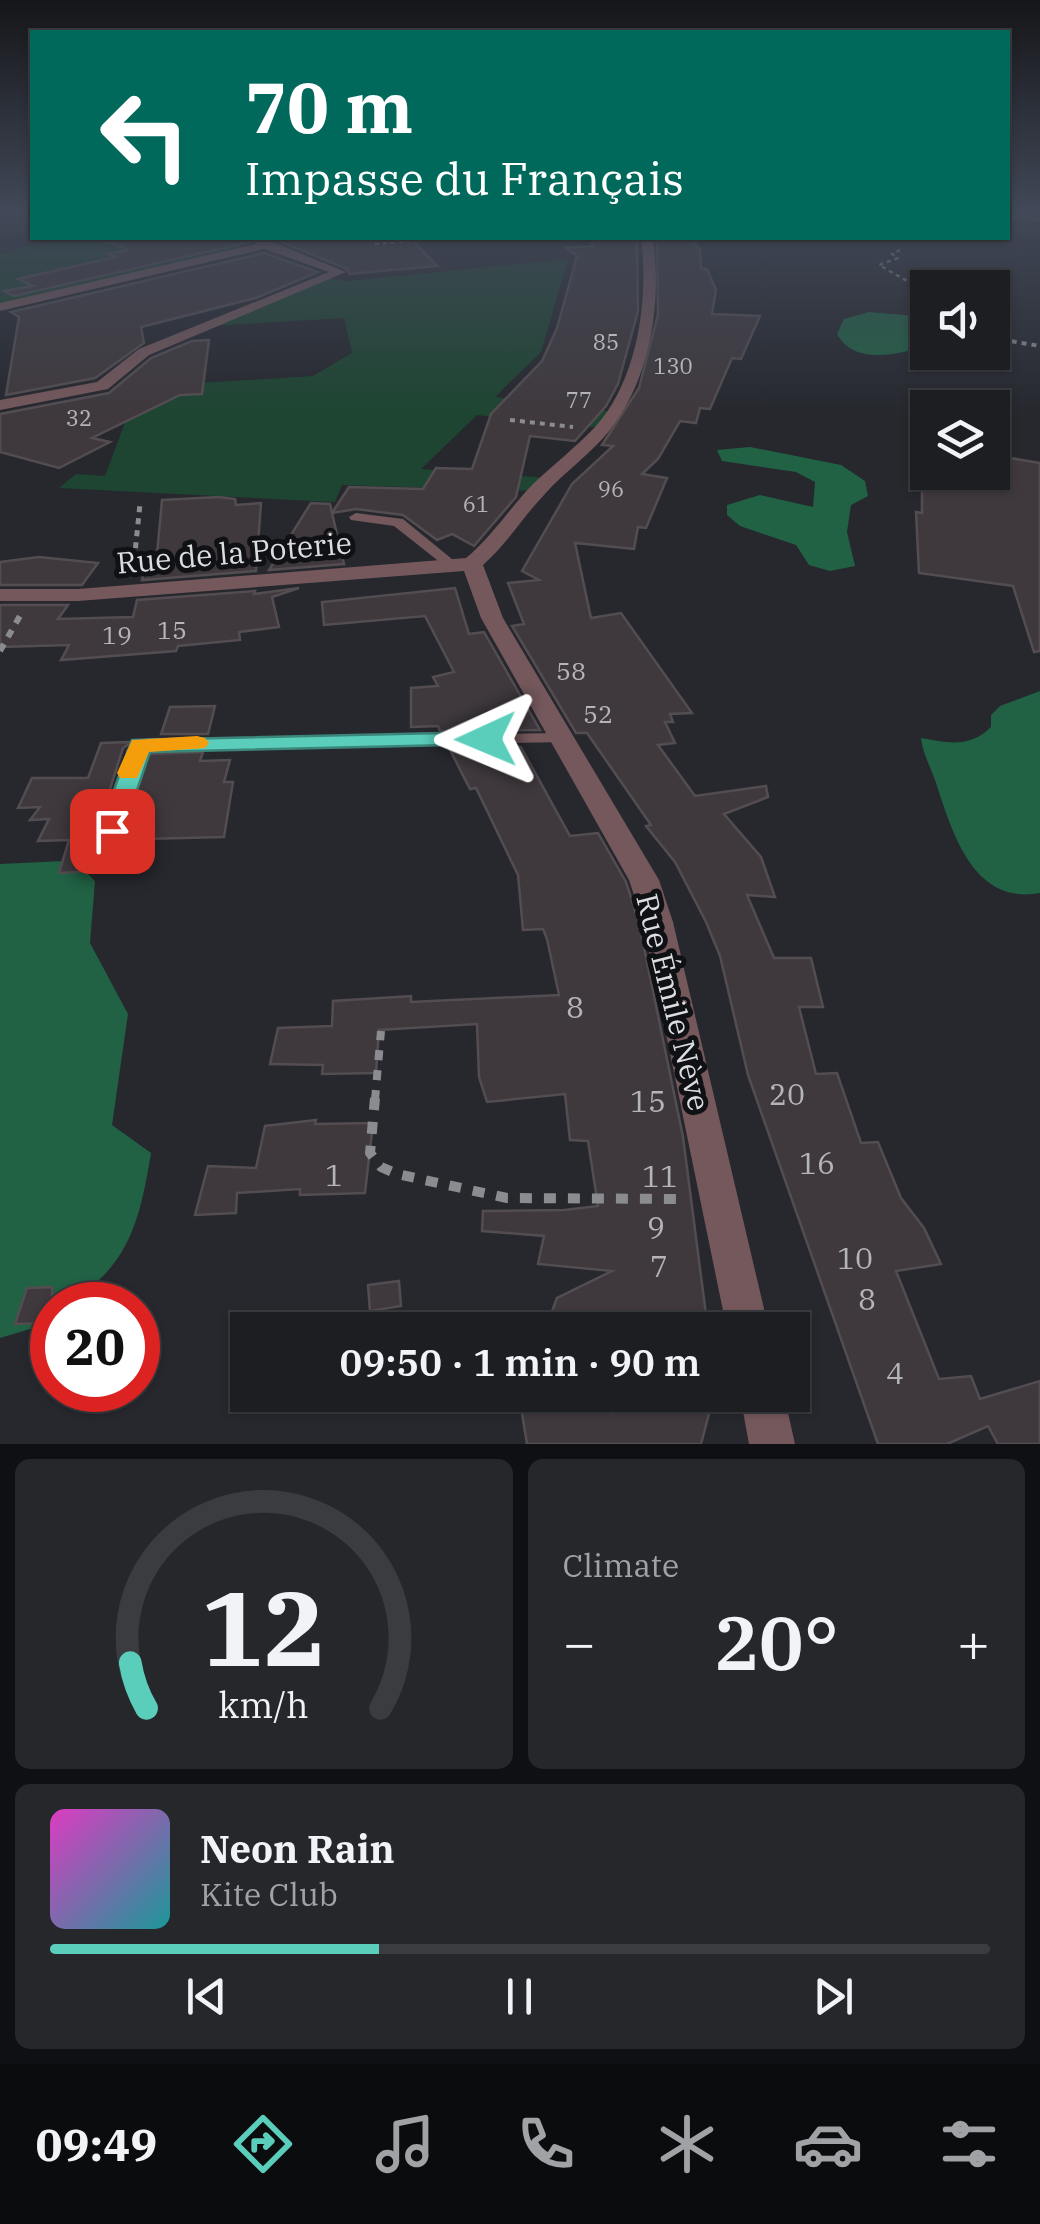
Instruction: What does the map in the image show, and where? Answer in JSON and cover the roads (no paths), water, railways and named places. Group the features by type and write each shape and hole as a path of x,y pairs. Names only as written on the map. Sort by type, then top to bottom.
{"street":[{"path":"0,307 111,279"},
{"path":"0,405 102,386 144,352 322,279"},
{"path":"462,564 493,546 538,491 600,430 629,389 639,355 651,279"},
{"name":"Rue de la Poterie","path":"0,596 128,592 462,564"},
{"name":"Rue Émile Nève","path":"462,564 644,880 658,922 744,1312"},
{"path":"765,1412 772,1444"}],"lane":[{"path":"356,517 398,522 462,564"},
{"path":"112,831 136,748 146,744 562,738"}]}
